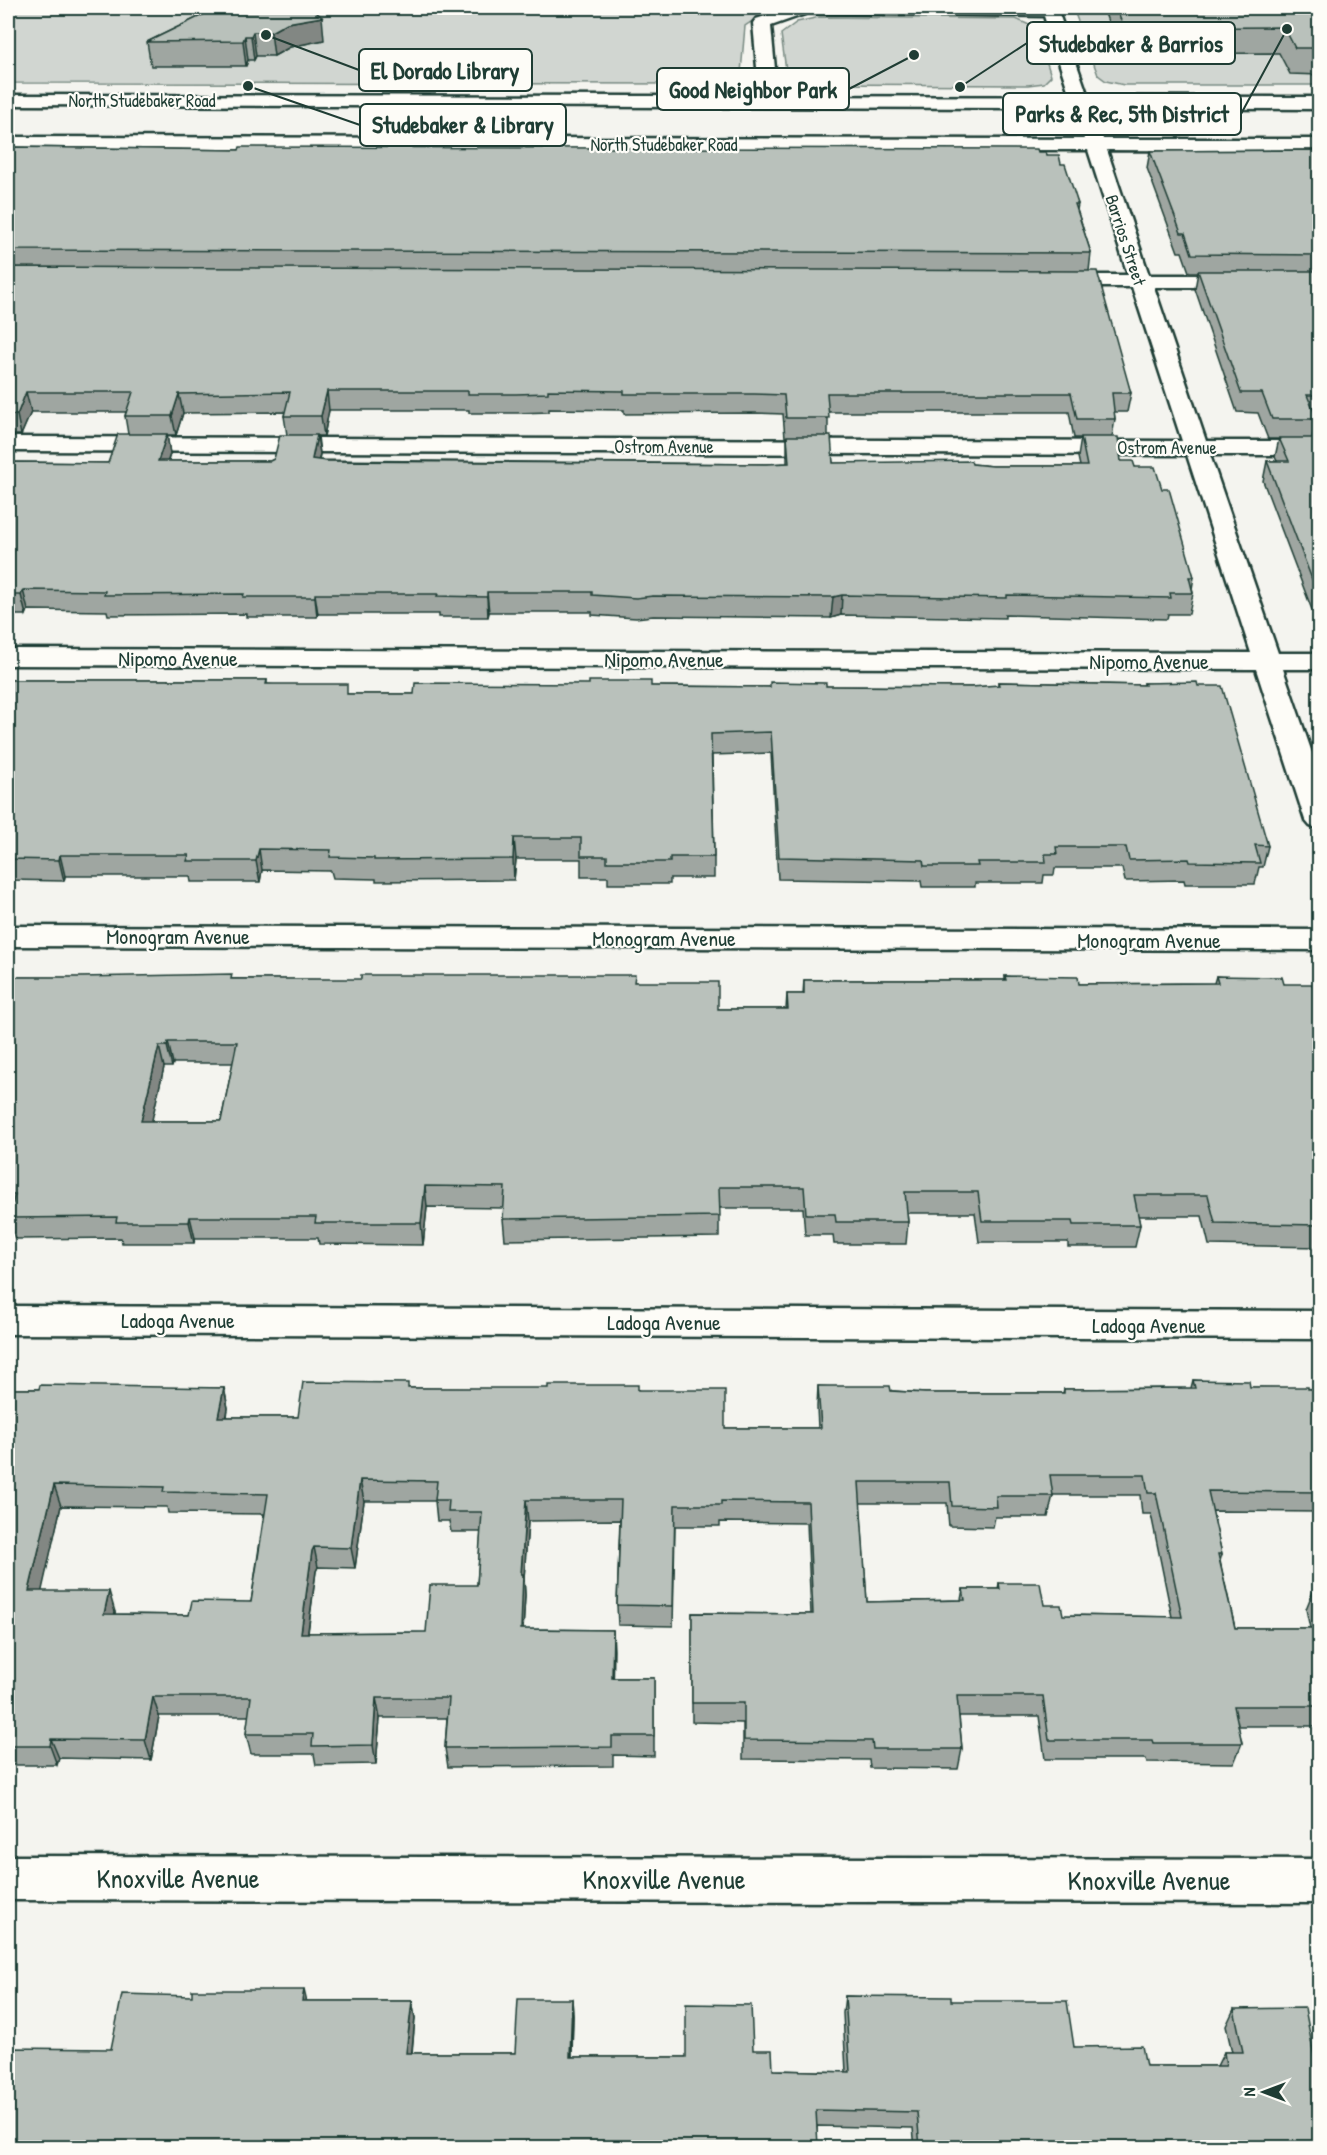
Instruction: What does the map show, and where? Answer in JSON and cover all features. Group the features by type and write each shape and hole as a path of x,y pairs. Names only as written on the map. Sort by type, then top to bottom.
{"street":[{"name":"Barrios Street","path":"769,102 762,23 806,8 1051,11 1320,820"},
{"name":"North Studebaker Road","path":"8,100 1320,103"},
{"path":"357,120 363,100"},
{"name":"North Studebaker Road","path":"605,120 1320,121"},
{"name":"North Studebaker Road","path":"8,143 1320,145"},
{"path":"1031,280 1320,281"},
{"name":"Ostrom Avenue","path":"8,444 1320,448"},
{"name":"Nipomo Avenue","path":"8,657 1320,661"},
{"name":"Monogram Avenue","path":"8,936 1320,940"},
{"name":"Ladoga Avenue","path":"8,1320 1320,1325"},
{"name":"Knoxville Avenue","path":"8,1878 1320,1881"}],"shaded area":[{"path":"8,8 788,8 766,12 745,26 740,84 8,83"},
{"path":"1073,8 1319,8 1319,85 1124,85 1106,81 1098,75"},
{"path":"820,17 1016,19 1036,28 1051,76 1044,83 1028,85 806,84 787,77 781,34 797,22"}],"building":[{"path":"217,8 311,8 322,17 287,23 271,32 253,32 251,36 245,36 243,41 147,42"},
{"path":"1116,8 1320,8 1320,48 1295,48 1284,27 1124,28"},
{"path":"8,147 239,150 240,147 1037,149 1038,152 1046,152 1047,155 1059,155 1061,164 1065,164 1091,253 8,250"},
{"path":"1320,150 1320,255 1192,254 1185,233 1181,233 1150,151"},
{"path":"8,267 1097,271 1131,393 1112,393 1115,419 1077,419 1071,393 827,393 829,418 786,418 784,395 624,394 624,391 548,390 548,393 516,394 468,394 468,391 327,391 321,416 284,416 290,392 179,394 172,416 125,416 133,392 26,392 17,415 8,415"},
{"path":"1198,271 1320,271 1320,395 1307,395 1317,419 1272,419 1262,393 1241,393"},
{"path":"118,434 167,434 158,461 270,461 274,459 280,435 317,435 312,459 326,461 766,464 789,463 787,436 831,436 833,463 971,461 972,464 993,466 1087,466 1081,437 1118,437 1121,461 1133,461 1135,467 1155,467 1162,489 1169,489 1194,577 1189,577 1193,593 1170,593 1171,598 842,595 833,597 653,596 636,598 592,595 592,592 487,592 487,597 437,596 438,594 315,594 315,597 243,597 244,594 104,595 105,591 23,590 21,595 8,595 8,462 108,463"},
{"path":"1279,438 1320,438 1320,595 1318,595 1267,461 1289,461"},
{"path":"8,680 267,680 266,684 347,684 347,694 414,694 415,683 589,684 589,681 651,681 651,686 770,687 770,682 826,683 826,686 971,687 999,685 998,682 1145,685 1144,683 1197,682 1198,686 1222,686 1268,846 1255,845 1260,863 1190,862 1189,859 1129,860 1126,847 1056,847 1057,854 1045,854 1046,862 977,862 978,866 924,866 923,860 779,857 771,732 711,734 714,857 670,857 670,862 607,862 607,856 581,856 581,838 514,838 513,859 374,860 374,858 330,857 331,850 259,849 256,861 187,861 189,855 60,855 59,860 8,859"},
{"path":"232,974 231,979 361,979 361,975 635,975 634,982 718,982 718,1009 788,1009 787,994 804,994 804,980 1006,980 1005,976 1078,977 1079,984 1218,983 1216,976 1282,977 1284,984 1312,984 1320,1007 1320,1225 1215,1223 1208,1195 1134,1195 1140,1225 1073,1225 1072,1221 982,1221 978,1192 905,1192 908,1222 836,1222 835,1214 806,1214 804,1187 719,1187 720,1216 503,1219 505,1187 425,1186 421,1223 315,1223 316,1217 190,1217 189,1222 116,1222 117,1217 9,1218 15,1194 8,1194 8,977","holes":["168,1042 237,1042 221,1121 141,1121 159,1046 167,1046"]},
{"path":"1193,1380 1249,1381 1250,1387 1320,1389 1320,1492 1208,1491 1222,1554 1218,1554 1235,1628 1320,1628 1320,1706 1234,1706 1242,1743 1049,1740 1043,1696 957,1696 962,1749 873,1749 872,1741 744,1740 744,1703 692,1703 692,1613 813,1614 808,1502 721,1501 721,1505 675,1505 673,1606 617,1605 621,1500 526,1500 521,1574 523,1574 521,1629 613,1630 612,1678 654,1678 654,1736 612,1736 612,1747 445,1748 449,1698 376,1698 373,1745 312,1746 313,1734 246,1734 251,1697 153,1697 145,1740 51,1739 50,1746 8,1746 8,1389 39,1389 40,1385 224,1388 218,1417 298,1417 303,1382 408,1383 408,1388 548,1388 548,1385 638,1385 638,1390 725,1390 725,1428 821,1428 818,1386 890,1386 891,1391 925,1393 1064,1393 1064,1389 1195,1388","holes":["1050,1475 1145,1475 1148,1493 1156,1493 1182,1617 1063,1615 1061,1605 1044,1605 1040,1583 999,1583 1000,1589 963,1589 965,1600 867,1602 859,1482 950,1482 952,1506 997,1507 996,1496 1053,1496","360,1480 437,1481 435,1500 449,1500 448,1512 482,1512 477,1585 430,1585 426,1632 301,1633 314,1547 351,1548","54,1485 164,1487 163,1492 268,1494 251,1602 192,1601 189,1615 104,1614 109,1591 29,1591"]},
{"path":"1314,1589 1320,1589 1320,1613"},
{"path":"192,1990 304,1990 302,2001 412,2001 406,2053 515,2053 518,1999 572,1999 570,2057 686,2057 686,2004 751,2005 753,2050 772,2050 773,2070 850,2072 845,1996 951,1997 951,2001 1067,2001 1074,2047 1142,2046 1146,2066 1226,2066 1224,2052 1243,2052 1234,2009 1305,2008 1314,2056 1320,2056 1320,2148 920,2148 917,2112 816,2110 818,2146 767,2146 767,2148 8,2148 8,2048 111,2049 122,1994 192,1996"}],"place":[{"name":"Parks & Rec, 5th District","path":"1287,29"},
{"name":"El Dorado Library","path":"266,35"},
{"name":"Good Neighbor Park","path":"914,55"},
{"name":"Studebaker & Library","path":"248,86"},
{"name":"Studebaker & Barrios","path":"960,87"}]}
